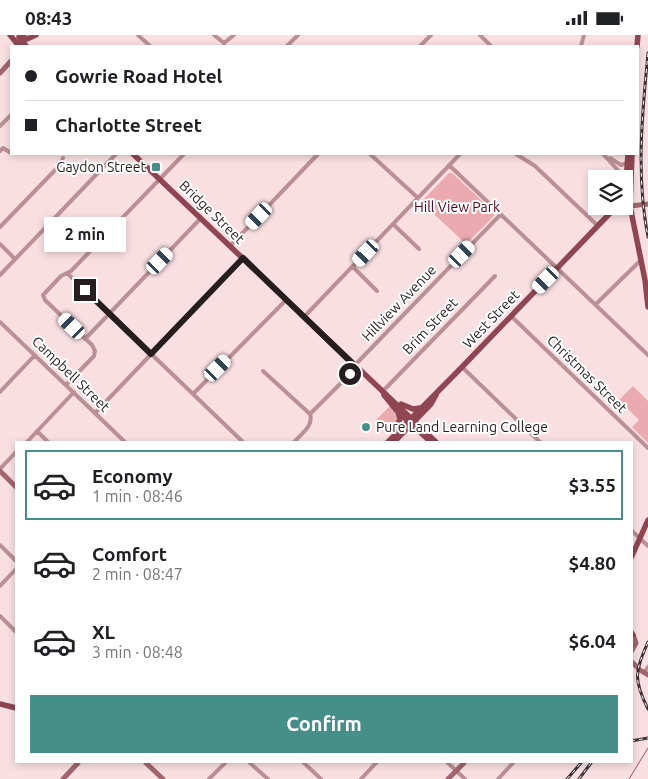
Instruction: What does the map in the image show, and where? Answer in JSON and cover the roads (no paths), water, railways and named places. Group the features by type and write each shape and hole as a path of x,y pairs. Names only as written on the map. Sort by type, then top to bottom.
{"main road":[{"path":"19,35 27,39 36,35"},
{"path":"27,45 36,35"},
{"path":"0,73 10,62"},
{"name":"Bridge Street","path":"135,155 356,366 382,392 397,411 412,421 435,441"},
{"path":"627,170 630,155"},
{"path":"629,170 630,155"},
{"path":"633,204 648,203"},
{"name":"West Street","path":"412,421 420,408 437,393 610,215"},
{"path":"630,215 645,280 648,307"},
{"name":"Bridge Street","path":"382,392 391,397 430,441"},
{"name":"West Street","path":"390,441 431,404 437,393"},
{"path":"391,397 410,409 420,408"},
{"path":"390,441 399,423 400,416 397,411"},
{"path":"0,470 15,486"},
{"path":"633,554 648,520"},
{"path":"633,637 636,643 633,648"},
{"path":"633,663 646,674"},
{"path":"0,704 15,707"},
{"path":"62,779 78,763"},
{"path":"148,763 163,779"},
{"path":"448,779 464,763"}],"street":[{"path":"138,35 149,45"},
{"path":"214,35 224,45 234,35"},
{"path":"288,45 298,35"},
{"path":"421,45 431,35"},
{"path":"480,35 491,45"},
{"path":"483,45 487,42"},
{"path":"0,126 10,116"},
{"path":"0,275 115,155"},
{"path":"66,385 94,356 95,351 45,300 43,295 61,276 71,271 183,155"},
{"path":"230,246 317,155"},
{"path":"371,155 418,198"},
{"path":"374,158 377,155"},
{"path":"304,317 459,155"},
{"path":"518,155 535,166 598,226"},
{"path":"605,155 617,164 623,166 628,163"},
{"path":"605,155 618,170"},
{"path":"0,227 60,165 63,159"},
{"path":"450,165 648,355"},
{"name":"Hillview Avenue","path":"295,441 309,426 311,416 356,366 501,214"},
{"path":"85,339 201,218"},
{"path":"393,225 420,249"},
{"path":"0,244 15,259"},
{"path":"95,413 243,258"},
{"path":"596,305 640,260"},
{"path":"353,267 376,291"},
{"path":"67,273 242,441"},
{"name":"Brim Street","path":"382,392 495,276"},
{"path":"193,393 286,300"},
{"name":"Christmas Street","path":"511,316 648,448"},
{"name":"Campbell Street","path":"0,322 124,441"},
{"path":"0,392 35,355"},
{"path":"462,367 539,441"},
{"path":"263,371 311,416"},
{"path":"28,441 74,392"},
{"path":"37,431 47,441"},
{"path":"0,470 15,453"},
{"path":"633,532 648,546"},
{"path":"0,545 15,560"},
{"path":"0,586 15,570"},
{"path":"0,616 15,631"},
{"path":"646,674 648,667"},
{"path":"209,779 225,763"},
{"path":"250,763 268,779"},
{"path":"304,763 321,779"},
{"path":"361,779 376,763"},
{"path":"448,763 465,779"},
{"path":"498,779 513,763"}],"waterway":[{"path":"629,779 648,748"}],"railway":[{"path":"648,53 641,145 642,191 648,237"},
{"path":"648,642 638,668 638,683 648,709"},
{"path":"633,741 648,738"},
{"path":"567,779 581,763"},
{"path":"579,779 591,763"}],"place":[{"name":"Gaydon Street","path":"156,167"},
{"name":"Pure Land Learning College","path":"366,427"}],"park label":[{"name":"Hill View Park","path":"457,207"}]}
